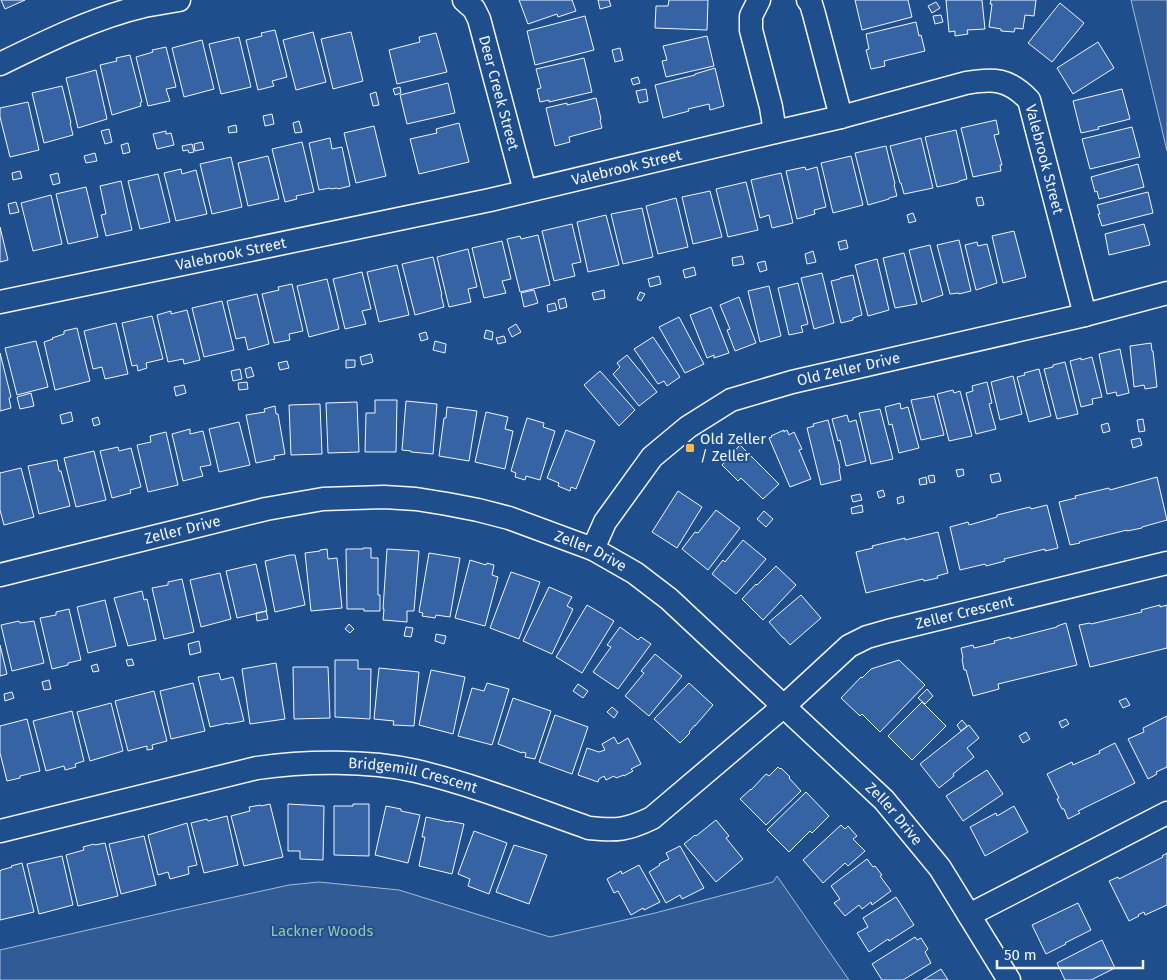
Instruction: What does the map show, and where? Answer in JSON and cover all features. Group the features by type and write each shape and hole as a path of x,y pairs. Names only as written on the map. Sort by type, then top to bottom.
{"street":[{"path":"0,64 105,18 143,7 179,0"},
{"name":"Deer Creek Street","path":"464,0 474,9 479,19 526,191"},
{"path":"759,0 752,16 751,30 776,132"},
{"path":"808,0 814,14 842,117"},
{"name":"Valebrook Street","path":"0,302 490,200 842,117 966,83 995,80 1006,83 1022,92 1029,100 1085,315"},
{"name":"Old Zeller Drive","path":"593,549 606,522 652,457 688,427 731,400 792,382 1085,315 1167,293"},
{"name":"Zeller Drive","path":"0,575 266,509 323,499 384,497 416,499 447,504 509,518 593,549 635,574 669,599 884,800 940,868 1009,980"},
{"name":"Zeller Crescent","path":"784,706 849,646 867,637 888,630 1167,563"},
{"name":"Bridgemill Crescent","path":"0,831 257,768 281,764 308,763 378,765 414,771 460,783 589,828 609,830 626,828 652,818 784,706"},
{"path":"969,915 1167,813"}],"shaded area":[{"path":"1131,0 1167,0 1167,151"},
{"name":"Lackner Woods","path":"777,876 849,980 0,980 0,950 289,885 319,882 399,890 550,937 655,913 773,882"}],"building":[{"path":"1,0 25,0 5,9"},
{"path":"519,0 572,0 576,11 558,17 557,14 528,24"},
{"path":"598,0 609,0 611,6 600,9"},
{"path":"669,0 708,0 707,30 655,28 656,6 668,6"},
{"path":"855,0 908,0 912,17 862,30"},
{"path":"946,0 982,0 985,29 967,30 968,34 955,36 955,31 949,32"},
{"path":"991,0 1036,0 1034,16 1025,15 1023,29 1015,28 1014,32 1001,31 1001,29 989,27"},
{"path":"936,2 940,8 932,13 928,6"},
{"path":"1060,3 1084,23 1052,62 1028,43"},
{"path":"941,15 943,22 935,24 933,16"},
{"path":"585,16 594,50 535,65 527,31"},
{"path":"916,22 925,51 884,61 885,66 871,69 866,50 869,49 866,34"},
{"path":"275,30 287,77 272,81 274,86 258,90 246,40 262,36 261,33"},
{"path":"313,32 326,82 296,90 283,40"},
{"path":"351,32 363,81 333,89 321,39"},
{"path":"436,33 447,72 397,84 389,50 420,42 419,37"},
{"path":"707,36 714,66 666,77 662,61 667,60 663,46"},
{"path":"239,37 251,87 221,94 209,44"},
{"path":"202,40 214,89 184,97 172,48"},
{"path":"1098,42 1114,68 1073,94 1057,68"},
{"path":"166,47 176,87 166,89 170,101 148,106 136,57 153,52 152,50"},
{"path":"620,48 623,60 615,62 612,50"},
{"path":"130,55 142,102 140,103 141,106 112,115 100,65 117,61 116,58"},
{"path":"584,58 592,92 549,102 549,100 540,102 537,89 541,88 536,69"},
{"path":"715,68 724,106 710,110 709,104 663,118 655,85"},
{"path":"96,70 107,119 78,128 66,78"},
{"path":"638,77 640,83 633,85 631,79"},
{"path":"448,83 455,113 407,124 400,95"},
{"path":"62,86 73,135 44,143 32,93"},
{"path":"400,87 401,93 395,95 393,89"},
{"path":"646,89 648,101 639,103 636,91"},
{"path":"1122,89 1130,119 1081,133 1073,101"},
{"path":"376,92 379,105 373,106 370,94"},
{"path":"596,98 602,128 569,137 570,142 555,146 546,108"},
{"path":"28,102 39,150 10,157 0,117 0,108"},
{"path":"272,114 274,124 265,126 263,116"},
{"path":"996,120 999,134 994,135 1002,165 1000,165 1001,171 973,177 961,128"},
{"path":"299,121 302,132 295,133 293,123"},
{"path":"459,123 469,162 419,174 410,139 437,133 436,129"},
{"path":"236,125 237,132 229,133 228,127"},
{"path":"374,126 386,176 356,183 344,133"},
{"path":"1132,127 1140,157 1090,169 1082,139"},
{"path":"109,129 112,142 105,144 101,131"},
{"path":"956,130 967,179 937,187 925,137"},
{"path":"166,131 166,134 171,133 174,145 157,149 153,134"},
{"path":"330,138 332,149 342,147 350,186 319,190 309,143"},
{"path":"921,138 933,188 904,194 890,146"},
{"path":"202,142 204,149 195,151 194,144"},
{"path":"302,142 314,192 296,196 297,199 285,202 272,149"},
{"path":"128,143 130,152 123,154 121,145"},
{"path":"192,144 194,152 183,151 182,146"},
{"path":"886,146 897,196 868,205 855,153"},
{"path":"95,153 97,161 86,163 84,156"},
{"path":"268,156 279,199 248,206 238,163"},
{"path":"851,156 863,205 833,213 821,163"},
{"path":"231,157 242,207 212,214 200,164"},
{"path":"1138,164 1144,187 1099,199 1091,177"},
{"path":"805,167 806,170 817,167 826,207 814,210 815,214 797,219 786,171"},
{"path":"181,169 182,174 196,170 207,214 176,221 164,173"},
{"path":"20,171 22,178 13,180 12,173"},
{"path":"58,173 60,183 53,185 50,175"},
{"path":"781,173 793,223 772,228 769,215 760,218 751,180"},
{"path":"158,174 170,222 140,229 128,181"},
{"path":"121,181 132,230 106,236 101,215 106,214 100,186"},
{"path":"746,182 758,230 728,237 716,189"},
{"path":"86,187 98,237 68,244 56,194"},
{"path":"710,191 722,237 693,244 682,197"},
{"path":"1148,192 1153,213 1102,226 1097,205"},
{"path":"51,195 62,244 33,251 21,203"},
{"path":"982,197 984,205 978,206 976,198"},
{"path":"676,198 688,247 658,254 646,206"},
{"path":"16,202 19,212 10,214 8,204"},
{"path":"642,208 653,257 623,264 611,214"},
{"path":"913,213 916,221 909,223 907,215"},
{"path":"606,215 619,265 588,272 577,222"},
{"path":"572,224 581,262 572,264 575,276 554,281 542,231"},
{"path":"1144,224 1150,245 1109,255 1105,234"},
{"path":"0,227 8,260 0,262"},
{"path":"1014,231 1026,277 1003,283 992,236"},
{"path":"538,235 550,285 520,292 507,239 520,236 521,239"},
{"path":"846,240 848,248 840,250 838,242"},
{"path":"959,240 971,291 950,294 937,245"},
{"path":"502,241 511,279 502,281 506,293 484,298 472,248"},
{"path":"977,242 978,246 987,244 997,283 976,290 965,245"},
{"path":"930,245 943,295 922,302 909,250"},
{"path":"468,249 477,287 468,289 471,302 449,307 437,257"},
{"path":"813,251 816,262 807,264 805,254"},
{"path":"904,253 917,304 895,308 883,258"},
{"path":"742,256 744,264 733,266 732,258"},
{"path":"433,257 444,307 415,315 402,264"},
{"path":"877,259 889,310 868,316 855,265"},
{"path":"765,261 767,270 760,272 757,263"},
{"path":"397,265 409,315 379,322 367,272"},
{"path":"694,267 696,275 685,278 683,270"},
{"path":"362,272 371,309 362,311 366,324 345,329 333,279"},
{"path":"822,273 834,323 814,329 801,278"},
{"path":"853,275 862,315 841,323 831,281"},
{"path":"659,276 661,284 650,287 648,279"},
{"path":"327,279 339,329 309,337 297,286"},
{"path":"798,283 808,324 801,326 803,332 789,335 778,288"},
{"path":"292,284 303,331 289,334 290,340 274,343 262,294 279,290 278,287"},
{"path":"769,286 781,336 760,342 748,291"},
{"path":"534,290 538,303 524,307 521,293"},
{"path":"604,290 605,298 594,300 592,293"},
{"path":"640,292 645,294 641,301 637,299"},
{"path":"257,294 269,344 248,350 245,337 236,339 227,301"},
{"path":"739,297 756,343 735,351 727,330 730,329 720,305"},
{"path":"565,298 567,307 560,309 558,300"},
{"path":"222,301 234,350 204,357 192,308"},
{"path":"555,303 557,310 548,312 547,305"},
{"path":"711,307 729,353 714,358 714,355 707,358 690,315"},
{"path":"187,310 200,360 184,364 183,359 168,362 157,315 171,311 171,314"},
{"path":"152,316 163,359 146,363 147,368 138,371 137,365 132,366 122,323"},
{"path":"679,317 704,364 685,373 659,327"},
{"path":"116,323 128,374 105,379 102,367 93,369 84,331"},
{"path":"516,324 521,332 512,337 508,329"},
{"path":"77,328 90,381 55,390 44,342 64,334 64,331"},
{"path":"486,330 493,332 492,340 484,338"},
{"path":"426,332 428,339 421,341 419,334"},
{"path":"504,336 506,342 498,344 496,338"},
{"path":"653,337 680,377 667,386 664,381 658,384 634,349"},
{"path":"36,341 48,387 17,395 5,348"},
{"path":"435,341 446,344 445,353 433,350"},
{"path":"1151,343 1157,387 1145,389 1144,385 1134,387 1130,346"},
{"path":"1120,349 1129,393 1117,396 1116,392 1107,394 1099,354"},
{"path":"0,353 11,397 9,398 11,408 0,411"},
{"path":"371,354 373,362 362,365 360,357"},
{"path":"627,355 657,392 639,406 613,374 620,367 617,363"},
{"path":"1092,357 1102,397 1092,399 1093,404 1081,407 1070,361"},
{"path":"346,360 355,360 355,367 346,368"},
{"path":"287,361 289,368 280,370 278,363"},
{"path":"1065,362 1078,414 1057,419 1044,369"},
{"path":"251,367 254,376 247,378 245,369"},
{"path":"240,369 242,379 233,381 231,371"},
{"path":"1039,369 1051,416 1029,422 1017,377"},
{"path":"600,371 635,410 619,426 584,385"},
{"path":"1013,376 1022,414 1000,420 991,382"},
{"path":"247,382 248,389 239,390 238,383"},
{"path":"987,382 992,403 989,404 996,429 976,434 966,393 973,391 972,386"},
{"path":"184,385 186,393 176,396 174,387"},
{"path":"953,390 954,393 960,391 972,436 949,441 937,394"},
{"path":"31,393 34,406 20,409 17,397"},
{"path":"934,396 944,435 921,440 911,400"},
{"path":"375,400 397,400 396,452 365,452 366,413 375,413"},
{"path":"406,401 437,404 433,454 402,450"},
{"path":"357,402 359,452 328,453 326,403"},
{"path":"900,403 901,409 908,407 919,448 899,453 892,424 889,425 885,407"},
{"path":"320,404 322,454 291,455 289,405"},
{"path":"275,406 285,454 274,456 275,459 256,463 246,415 265,412 264,409"},
{"path":"447,407 477,411 469,461 439,456"},
{"path":"880,409 893,459 871,464 859,413"},
{"path":"71,412 73,421 62,424 60,415"},
{"path":"486,412 508,417 505,429 513,431 505,469 475,462"},
{"path":"847,415 849,422 856,420 866,461 846,466 840,440 838,441 832,419"},
{"path":"98,417 100,424 94,426 92,419"},
{"path":"527,418 544,423 543,427 555,431 540,480 526,476 525,480 515,477 516,473 511,471"},
{"path":"1143,419 1145,431 1139,432 1137,420"},
{"path":"828,420 840,468 841,480 821,485 807,428 814,426 813,424"},
{"path":"239,422 250,465 219,472 209,429"},
{"path":"1108,423 1110,431 1103,433 1101,425"},
{"path":"190,429 190,434 203,431 211,465 200,467 203,476 183,481 172,434"},
{"path":"566,430 595,441 576,489 571,487 570,491 558,486 559,483 547,478"},
{"path":"784,430 784,432 787,430 789,435 794,432 802,449 799,450 811,479 790,487 769,438"},
{"path":"166,432 178,485 148,492 137,445 151,442 150,436"},
{"path":"1140,438 1142,445 1133,448 1131,440"},
{"path":"740,445 779,484 763,499 741,478 738,481 722,465"},
{"path":"118,447 119,451 131,448 141,487 130,490 131,493 112,498 100,451"},
{"path":"94,451 106,500 76,507 64,458"},
{"path":"57,460 70,506 39,514 28,466"},
{"path":"21,468 34,517 4,525 0,510 0,473"},
{"path":"963,469 964,475 958,477 956,470"},
{"path":"999,473 1001,481 992,483 990,475"},
{"path":"934,475 935,482 930,483 928,476"},
{"path":"926,477 927,484 920,485 919,479"},
{"path":"1157,477 1167,520 1142,528 1127,530 1070,545 1059,502 1076,498 1075,496 1109,488 1110,490"},
{"path":"883,490 885,496 879,498 877,492"},
{"path":"678,491 702,507 677,548 652,532"},
{"path":"860,494 862,500 853,502 851,496"},
{"path":"903,496 904,502 898,504 897,498"},
{"path":"862,505 863,512 852,514 851,508"},
{"path":"1047,505 1058,548 1045,551 1045,549 1004,559 1005,561 986,566 985,564 960,570 950,527 968,522 969,525 997,517 997,515"},
{"path":"716,510 740,528 708,570 682,549 695,532 698,533"},
{"path":"764,511 773,519 766,527 757,519"},
{"path":"938,532 948,573 937,576 938,578 924,581 923,579 866,593 856,552 873,548 872,546"},
{"path":"743,540 766,559 736,594 712,574 723,560 725,562"},
{"path":"371,548 371,558 378,558 380,611 347,609 346,549"},
{"path":"327,549 328,559 337,558 342,608 311,611 305,553"},
{"path":"387,549 419,551 414,611 407,611 407,622 383,620"},
{"path":"429,553 460,558 450,617 436,615 435,618 422,616 423,613 419,612"},
{"path":"295,555 305,605 275,612 265,561"},
{"path":"470,560 486,565 487,563 494,565 492,575 498,577 485,626 455,618"},
{"path":"256,564 267,611 237,618 226,571"},
{"path":"776,566 796,585 763,620 742,599"},
{"path":"511,572 540,582 519,639 490,628"},
{"path":"220,573 231,619 201,627 190,580"},
{"path":"182,579 194,632 164,639 152,588 168,585 168,582"},
{"path":"549,587 572,597 567,606 573,609 552,654 523,641"},
{"path":"142,591 144,600 147,599 156,640 128,646 114,598"},
{"path":"801,595 821,618 790,645 769,622"},
{"path":"105,600 116,646 88,653 77,607"},
{"path":"587,605 614,621 582,673 556,657"},
{"path":"1160,605 1160,607 1167,605 1167,648 1090,667 1079,625 1142,612 1141,610"},
{"path":"69,609 81,660 52,669 40,618 56,615 56,612"},
{"path":"266,611 268,619 257,621 256,613"},
{"path":"19,621 20,623 34,621 44,663 12,671 1,625"},
{"path":"1066,623 1077,665 998,684 999,689 973,696 966,670 964,670 961,648 973,645 974,648 995,643 994,641 1010,637 1010,639"},
{"path":"349,624 354,629 350,633 345,629"},
{"path":"406,627 413,628 411,637 404,636"},
{"path":"620,627 638,640 641,637 651,644 618,689 593,672 611,647 607,645"},
{"path":"436,634 446,636 444,644 435,641"},
{"path":"199,641 201,652 190,655 188,644"},
{"path":"0,645 7,674 0,676"},
{"path":"655,654 682,676 649,716 625,696 644,673 641,671"},
{"path":"132,659 134,665 128,666 126,660"},
{"path":"335,660 358,660 358,669 371,669 370,719 335,717"},
{"path":"899,660 925,685 880,732 862,714 860,716 841,698 871,669"},
{"path":"276,663 285,719 250,724 242,669"},
{"path":"97,664 99,671 93,672 91,666"},
{"path":"293,667 328,667 330,718 294,719"},
{"path":"379,668 419,672 414,726 393,725 394,721 374,719"},
{"path":"431,670 465,677 453,734 419,725"},
{"path":"219,673 221,680 233,677 244,721 210,727 198,677"},
{"path":"49,680 51,689 44,690 42,682"},
{"path":"193,683 205,731 171,739 160,691"},
{"path":"487,683 509,689 492,745 458,736 472,688 484,691"},
{"path":"689,683 713,705 680,743 654,719"},
{"path":"578,684 588,691 583,698 573,691"},
{"path":"927,689 933,696 925,704 918,698"},
{"path":"154,691 167,741 152,745 153,749 147,750 147,746 128,751 115,701"},
{"path":"12,692 14,698 5,701 4,694"},
{"path":"513,698 551,711 535,759 525,757 526,753 498,744"},
{"path":"1126,698 1130,705 1123,708 1119,701"},
{"path":"922,702 946,726 912,760 888,736"},
{"path":"111,703 123,751 90,761 77,712"},
{"path":"612,707 618,712 614,718 607,712"},
{"path":"72,711 84,761 75,764 76,767 65,770 64,766 46,771 33,721"},
{"path":"555,715 588,727 572,774 539,762"},
{"path":"1167,716 1167,767 1156,772 1157,774 1148,779 1128,739 1144,732 1143,728"},
{"path":"27,719 40,771 7,781 0,753 0,726"},
{"path":"1066,719 1069,724 1062,728 1059,722"},
{"path":"962,720 967,726 961,731 957,725"},
{"path":"969,725 979,738 967,748 974,757 939,788 920,764"},
{"path":"1026,732 1030,739 1023,743 1019,736"},
{"path":"614,737 618,744 628,738 641,764 631,769 633,771 624,776 616,778 614,776 606,780 604,776 598,782 578,775 587,748 599,752 605,750 602,744"},
{"path":"1115,743 1135,783 1078,811 1080,813 1068,819 1057,799 1059,798 1047,774 1072,762 1073,765 1100,753 1099,751"},
{"path":"778,767 790,777 801,791 766,825 740,799 766,774 769,776"},
{"path":"987,770 1003,794 963,821 946,796"},
{"path":"806,792 829,816 812,833 810,831 789,852 767,830"},
{"path":"270,804 283,857 244,866 231,816 250,811 249,807"},
{"path":"288,804 324,806 323,860 300,859 300,851 288,851"},
{"path":"353,804 369,804 369,856 334,855 334,806 353,806"},
{"path":"386,806 420,815 408,863 375,855"},
{"path":"1014,806 1028,832 985,856 970,827 996,813 997,816"},
{"path":"227,816 238,865 204,873 191,823"},
{"path":"426,817 464,824 452,874 419,866 425,837 422,837"},
{"path":"716,820 729,836 726,838 743,859 716,882 684,844"},
{"path":"187,823 197,865 188,867 189,874 170,879 168,872 158,875 148,835"},
{"path":"841,825 845,829 848,826 857,836 853,839 865,851 848,866 845,863 823,883 803,860"},
{"path":"474,831 507,843 489,894 468,886 470,879 458,874"},
{"path":"144,836 156,885 121,894 109,844"},
{"path":"105,843 118,896 78,906 66,855 84,850 83,847"},
{"path":"514,845 547,855 529,904 496,892"},
{"path":"680,846 704,888 682,899 680,895 666,903 649,872 669,859 666,853"},
{"path":"1167,853 1167,905 1145,915 1144,912 1129,921 1109,881 1118,877 1119,879 1163,857"},
{"path":"62,856 73,905 39,914 27,864"},
{"path":"867,859 882,875 880,876 891,891 872,905 871,902 862,909 859,905 845,916 834,903 840,899 831,886"},
{"path":"22,863 34,912 0,920 0,871"},
{"path":"639,865 660,902 631,915 618,891 614,893 607,879 621,871 622,874"},
{"path":"896,897 914,925 869,952 857,933 868,927 863,918"},
{"path":"1078,903 1091,930 1046,954 1032,925"},
{"path":"915,937 917,940 921,938 928,949 925,952 931,963 903,980 882,980 872,964"},
{"path":"1102,940 1115,968 1091,980 1065,980 1057,963"},
{"path":"941,969 948,980 923,980"}],"place":[{"name":"Old Zeller / Zeller","path":"690,448"}]}
